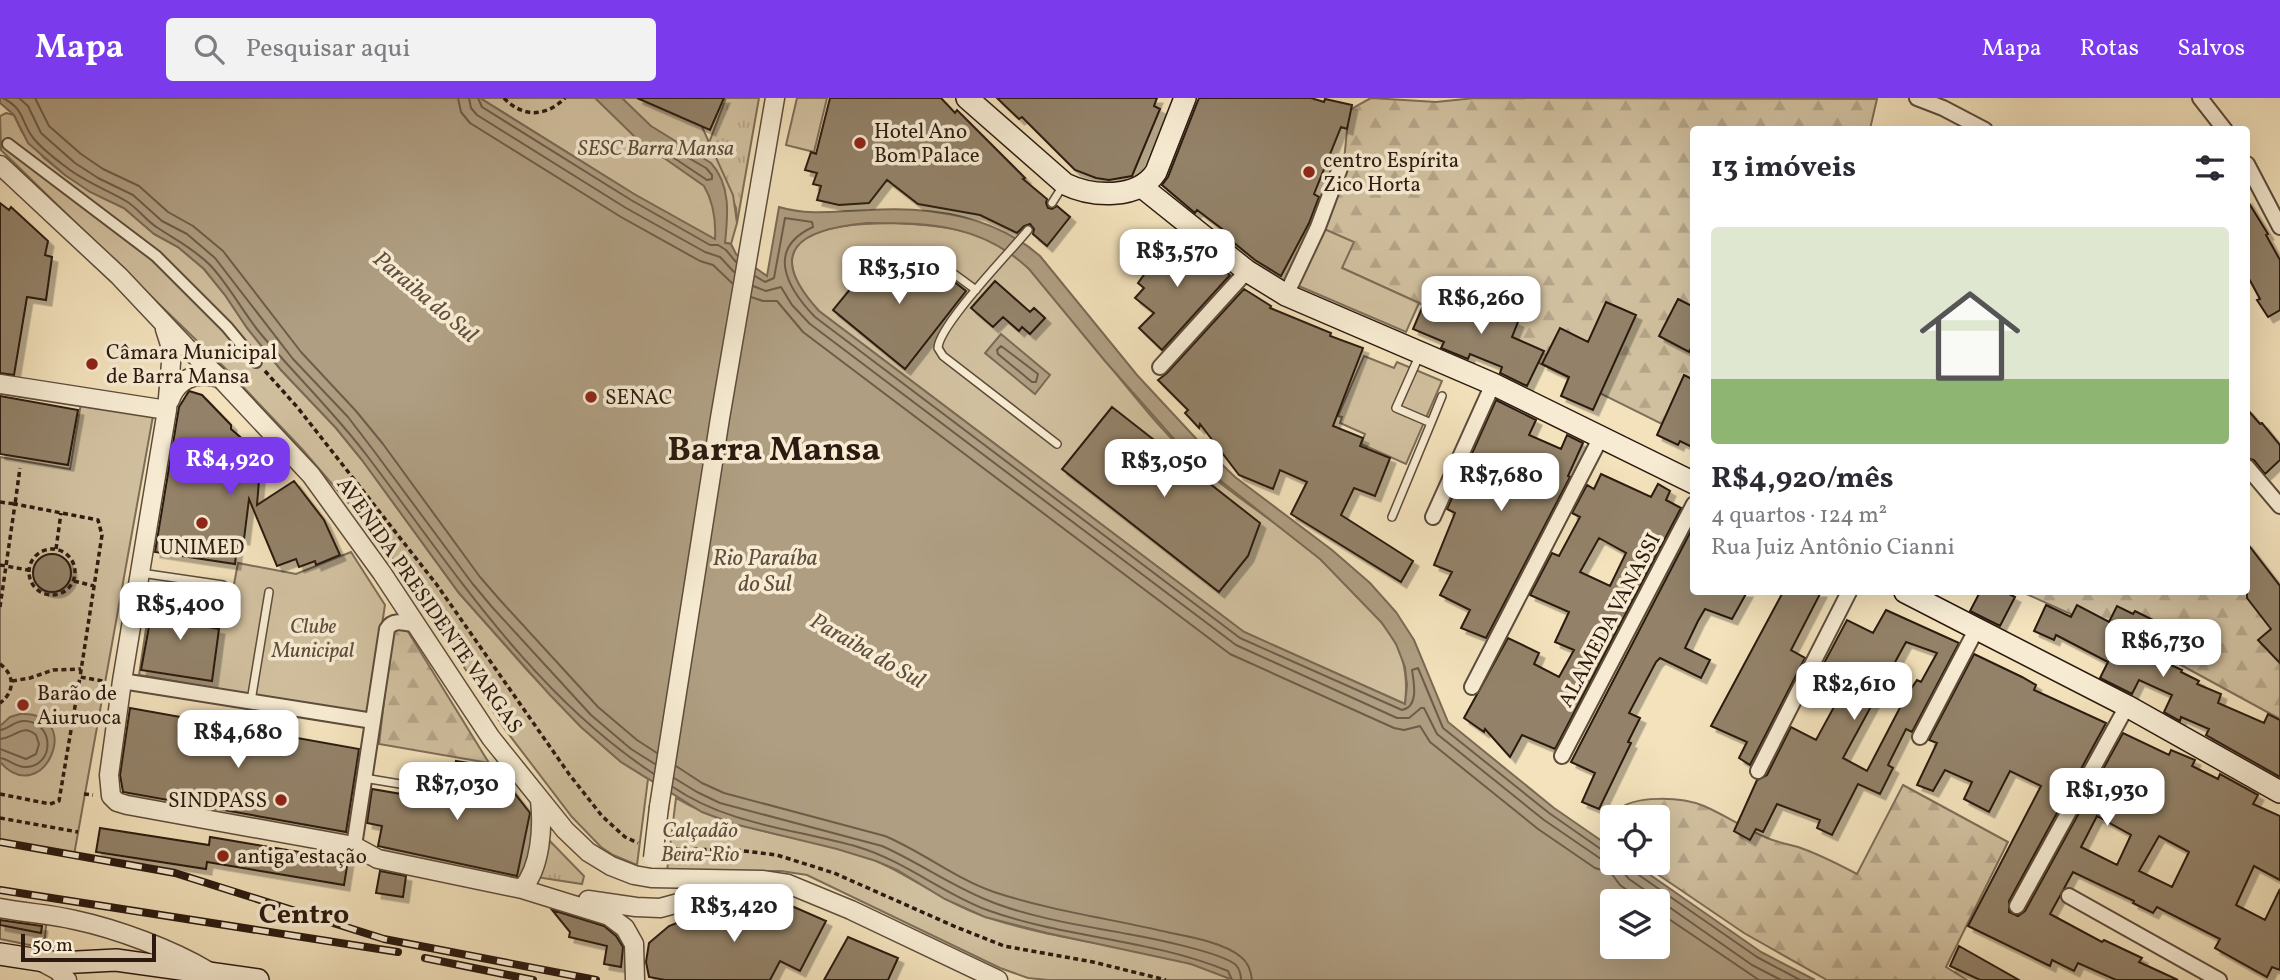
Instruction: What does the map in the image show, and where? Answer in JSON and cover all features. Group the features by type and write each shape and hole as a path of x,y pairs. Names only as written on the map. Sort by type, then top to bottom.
{"main road":[{"path":"967,98 1065,184 1093,192 1114,192 1142,187 1156,172 1185,98"},
{"path":"1142,187 1247,271 1286,295 1493,384 1690,481"},
{"path":"1911,595 2127,706 2280,792"},
{"path":"0,954 58,963 116,960 258,980"}],"street":[{"path":"593,901 638,900 648,892 659,807 766,137 775,98"},
{"path":"1917,98 1978,126"},
{"path":"2200,98 2222,126"},
{"path":"8,144 156,256 227,327 256,362"},
{"name":"AVENIDA PRESIDENTE VARGAS","path":"0,164 120,276 164,325 220,377 311,475 337,508 417,625 467,704 540,800 588,852 611,866 651,878 762,880 797,887 851,909 998,980"},
{"path":"1286,295 1318,227 1340,168"},
{"path":"2250,170 2280,228"},
{"path":"1160,366 1247,271"},
{"path":"164,325 172,351 167,411 122,681 109,775 109,792 113,798 117,802 140,808 354,846 378,859 522,889 601,912 625,928 634,944 637,979"},
{"path":"167,411 174,391 182,381 200,375 220,377"},
{"path":"0,384 167,411"},
{"path":"1433,517 1493,384"},
{"path":"1472,687 1601,437"},
{"path":"2250,471 2280,506"},
{"name":"ALAMEDA VANASSI","path":"1562,756 1690,512"},
{"path":"1758,771 1847,595"},
{"path":"354,846 388,626 399,622 417,625"},
{"path":"1920,737 1976,630"},
{"path":"122,681 373,721"},
{"path":"2017,906 2127,706"},
{"path":"522,889 532,874 541,824 540,800"},
{"path":"547,895 660,908 762,880"},
{"path":"2069,897 2219,980"},
{"path":"0,908 86,923 176,954 211,972"},
{"path":"37,960 50,965 67,980"}],"lane":[{"path":"1052,203 1065,184"},
{"path":"1028,230 976,290 940,338 940,352 1057,444"},
{"path":"935,261 976,290"},
{"path":"1421,353 1396,408 1431,423"},
{"path":"1392,517 1442,396"},
{"path":"141,573 223,584"},
{"path":"251,702 269,592"},
{"path":"365,778 442,791"}],"path":[{"path":"503,98 521,112 533,114 556,107 565,98"},
{"path":"256,362 298,408 437,585 561,764 602,816 625,837 638,843"},
{"path":"0,607 20,468"},
{"path":"0,502 92,517 100,522 102,535 59,801 50,804 0,794"},
{"path":"56,549 62,512"},
{"path":"56,549 63,551 72,560 74,581 64,593 53,596 43,594 30,582 28,570 37,553 56,549"},
{"path":"0,565 28,570"},
{"path":"74,581 94,586"},
{"path":"0,664 7,670 12,681 9,695 0,703"},
{"path":"12,681 53,670 81,669"},
{"path":"80,677 103,681"},
{"path":"0,818 78,832"},
{"path":"676,849 736,850 777,855 834,873 1004,946 1093,962 1166,980"}],"green space":[{"name":"SESC Barra Mansa","path":"480,98 689,98 733,195 737,223 731,244 715,240 634,194"},
{"path":"726,98 759,98 737,223 736,208 709,143"},
{"path":"797,98 827,98 814,152 786,145"},
{"path":"1371,98 1436,102 1475,98 1877,99 1871,126 1690,126 1690,438 1419,303 1342,268 1322,228 1343,171 1349,110"},
{"path":"6,113 14,115 22,132 44,158 65,175 124,208 154,234 178,247 204,269 281,370 362,460 459,593 581,727 621,762 648,779 637,865 601,847 572,817 504,728 389,553 302,449 229,372 1,150 0,116"},
{"path":"894,223 935,226 976,235 1001,246 1025,265 1174,441 1213,477 1319,558 1369,607 1399,650 1406,676 1405,704 1244,632 819,311 800,285 792,265 795,249 806,238 824,231 845,226"},
{"path":"1322,228 1354,242 1342,268 1419,303 1406,332 1294,284"},
{"path":"1364,356 1394,368 1397,362 1442,381 1406,464 1361,444 1365,434 1340,423 1342,417 1338,416"},
{"path":"81,403 153,416 74,855 0,842 0,457 70,469"},
{"name":"Clube Municipal","path":"351,552 385,605 368,715 139,675 148,616 226,627 238,563 296,574"},
{"path":"2280,594 2280,719 2170,659 2029,595"},
{"path":"395,629 407,630 489,763 379,744 392,633"},
{"path":"1903,785 2008,842 1946,967 1967,980 1827,980 1744,933 1659,875 1670,875 1670,805 1626,805 1658,799 1695,803 1759,834 1813,853 1857,874"},
{"name":"Calçadão Beira-Rio","path":"676,798 742,826 875,860 953,903 986,917 1036,931 1188,963 1233,980 1028,978 1000,968 807,875 781,871 667,871"},
{"path":"544,835 584,876 582,884 536,877"},
{"path":"0,906 47,915 44,948 0,939"}],"water":[{"name":"Rio Paraíba do Sul","path":"0,98 480,98 634,194 715,239 714,212 704,186 637,139 595,98 622,98 651,126 711,163 722,181 727,201 725,243 731,244 736,254 767,276 779,207 812,212 892,209 938,212 981,222 1002,231 1040,256 1137,375 1235,477 1332,550 1370,583 1396,612 1414,640 1448,722 1554,808 1600,840 1600,875 1650,875 1761,952 1815,980 1233,980 1191,964 985,917 945,899 897,870 876,861 734,824 702,812 621,762 550,695 459,593 362,460 281,370 204,269 178,247 154,234 124,208 90,192 65,175 28,143 14,115 0,103","holes":["867,223 954,229 973,235 1011,254 1029,269 1189,456 1320,559 1382,623 1396,644 1405,667 1405,704 1244,632 819,311 802,290 794,272 792,258 797,246 808,237 844,226"]},
{"path":"1001,334 1050,375 1035,394 985,353"},
{"path":"20,714 40,717 51,727 54,741 51,755 43,768 31,775 16,774 0,762 0,726 10,717"}],"building":[{"path":"637,98 724,98 710,130"},
{"path":"830,98 941,98 955,113 957,110 1025,178 1023,179 1047,199 1048,208 1057,206 1070,217 1047,246 1033,234 1034,229 1030,224 1017,233 980,215 918,204 887,180 869,203 839,205 817,200 821,186 813,184 817,173 805,170 811,152 816,154"},
{"path":"997,98 1157,98 1154,106 1160,109 1132,176 1109,180 1075,170 1022,117 1019,119"},
{"path":"1199,98 1311,98 1352,105 1347,129 1341,127 1314,194 1319,197 1309,223 1281,276 1255,260 1228,238 1230,235 1197,210 1195,213 1162,185 1168,177"},
{"path":"0,203 9,210 11,207 48,241 45,255 52,257 46,300 27,297 14,375 0,373"},
{"path":"2250,205 2280,260 2280,310 2268,317 2257,300 2260,299 2250,281"},
{"path":"1180,234 1230,275 1162,350 1139,328 1154,313 1135,298 1144,288 1138,283 1154,261"},
{"path":"882,250 916,278 929,262 966,291 905,369 833,310"},
{"path":"995,281 1030,312 1034,308 1045,318 1030,334 1022,327 1019,331 1003,317 993,327 971,308"},
{"path":"1244,289 1271,306 1270,308 1363,348 1333,426 1363,438 1360,446 1390,458 1375,496 1354,488 1341,515 1413,561 1401,582 1291,514 1307,482 1280,470 1273,489 1239,475 1200,424 1199,428 1185,413 1188,410 1158,380"},
{"path":"1473,291 1494,299 1490,310 1518,322 1512,337 1544,351 1527,386 1500,373 1502,367 1470,354 1468,359 1441,348 1444,342 1413,329 1424,303 1442,311 1446,302 1458,307 1460,303 1467,305"},
{"path":"1678,299 1690,305 1689,352 1659,336"},
{"path":"1606,302 1636,315 1593,410 1561,396 1569,377 1542,364 1560,328 1588,342"},
{"path":"1684,375 1690,378 1690,446 1680,441 1678,445 1657,435"},
{"path":"189,391 202,395 231,425 231,429 261,455 257,505 294,481 324,520 340,555 316,565 315,561 299,567 296,559 277,566 249,499 244,539 238,538 235,564 155,552 179,407"},
{"path":"0,396 78,410 68,465 0,454"},
{"path":"1496,400 1536,420 1529,435 1561,449 1567,435 1583,443 1568,476 1570,477 1486,638 1461,628 1470,610 1440,595 1452,572 1434,565 1455,513 1447,509"},
{"path":"1112,407 1260,523 1248,556 1219,592 1062,469"},
{"path":"2250,412 2280,445 2280,460 2265,474 2250,459"},
{"path":"1601,474 1651,497 1658,484 1670,491 1666,500 1681,508 1555,749 1522,735 1510,757 1485,729 1484,732 1464,718 1508,638 1539,653 1534,664 1559,677 1574,650 1555,642 1569,612 1530,595 1552,553 1559,556 1580,517 1572,513 1587,485 1594,489","holes":["1599,538 1626,553 1610,586 1580,572"]},
{"path":"1690,533 1690,595 1745,595 1732,619 1705,609 1698,621 1685,648 1710,660 1701,678 1660,658 1656,662 1629,713 1640,718 1599,809 1582,802 1595,773 1571,762"},
{"path":"2250,547 2280,586 2280,663 2258,640 2271,629 2247,595 2250,595"},
{"path":"52,554 65,560 71,573 65,586 52,592 39,586 33,573 39,560"},
{"path":"1781,595 1819,595 1791,650 1805,658 1750,765 1739,758 1747,742 1711,726"},
{"path":"1978,595 2015,597 2000,626 1970,611"},
{"path":"154,599 200,606 197,625 219,629 212,681 141,670"},
{"path":"2046,605 2071,617 2077,605 2109,622 2117,606 2155,621 2146,640 2156,644 2151,656 2182,670 2181,672 2199,681 2197,684 2221,694 2218,703 2264,723 2268,714 2280,720 2280,777 2206,735 2209,729 2181,717 2180,721 2164,712 2172,695 2139,680 2132,694 2100,678 2108,662 2056,635 2054,640 2034,631"},
{"path":"1886,610 1959,643 1912,732 1906,729 1888,765 1893,768 1880,794 1858,784 1832,835 1817,828 1820,820 1777,804 1763,832 1756,829 1750,840 1734,831 1757,780 1767,775 1791,727 1816,740 1840,696 1814,682 1847,620 1873,633","holes":["1906,642 1937,653 1921,682 1917,680 1906,696 1867,771 1843,758"]},
{"path":"1974,654 2036,685 2034,690 2106,723 2009,901 2009,912 2018,916 2025,911 2123,733 2169,755 2171,750 2195,760 2192,766 2218,779 2220,774 2258,795 2253,804 2280,816 2280,880 2254,866 2236,905 2265,920 2280,889 2280,970 2272,967 2267,977 2215,948 2220,939 2157,907 2153,913 2073,872 2050,914 2102,942 2104,940 2142,958 2139,962 2178,980 2116,980 2078,963 2074,971 2052,960 2050,966 1968,926 2041,786 2010,771 1989,812 1964,799 1972,782 1945,770 1933,791 1917,785 1937,743 1929,740","holes":["2097,816 2131,835 2117,865 2081,847","2159,836 2189,852 2172,887 2139,871"]},
{"path":"130,708 359,749 346,832 123,792 120,775"},
{"path":"456,761 494,767 530,813 517,876 378,846 382,826 367,823 372,789 448,802"},
{"name":"antiga estação","path":"100,828 209,845 210,837 348,860 344,885 207,862 206,869 96,852"},
{"path":"380,871 406,876 403,897 376,893"},
{"path":"760,902 785,903 826,921 800,971 780,961 770,980 665,980 649,977 646,962 649,943 669,926 707,911"},
{"path":"552,910 604,926 616,936 623,947 621,967 604,964 607,946 569,937 570,932"},
{"path":"0,920 42,926 41,933 0,925"},
{"path":"848,937 898,958 888,980 824,980"},
{"path":"1959,946 2019,980 1980,980 1950,966"}],"railway":[{"path":"0,842 175,873 384,939 596,980"},
{"path":"0,890 398,952"},
{"path":"425,958 533,980"}],"place":[{"name":"Hotel Ano Bom Palace","path":"860,143"},
{"name":"centro Espírita Zico Horta","path":"1309,172"},
{"name":"Câmara Municipal de Barra Mansa","path":"92,364"},
{"name":"SENAC","path":"591,397"},
{"name":"UNIMED","path":"202,523"},
{"name":"Barão de Aiuruoca","path":"23,705"},
{"name":"SINDPASS","path":"281,800"},
{"name":"antiga estação","path":"223,856"}],"district":[{"name":"Barra Mansa","path":"774,448"},
{"name":"Centro","path":"304,913"}],"water label":[{"name":"Paraiba do Sul","path":"426,296"},
{"name":"Paraiba do Sul","path":"868,650"}]}
